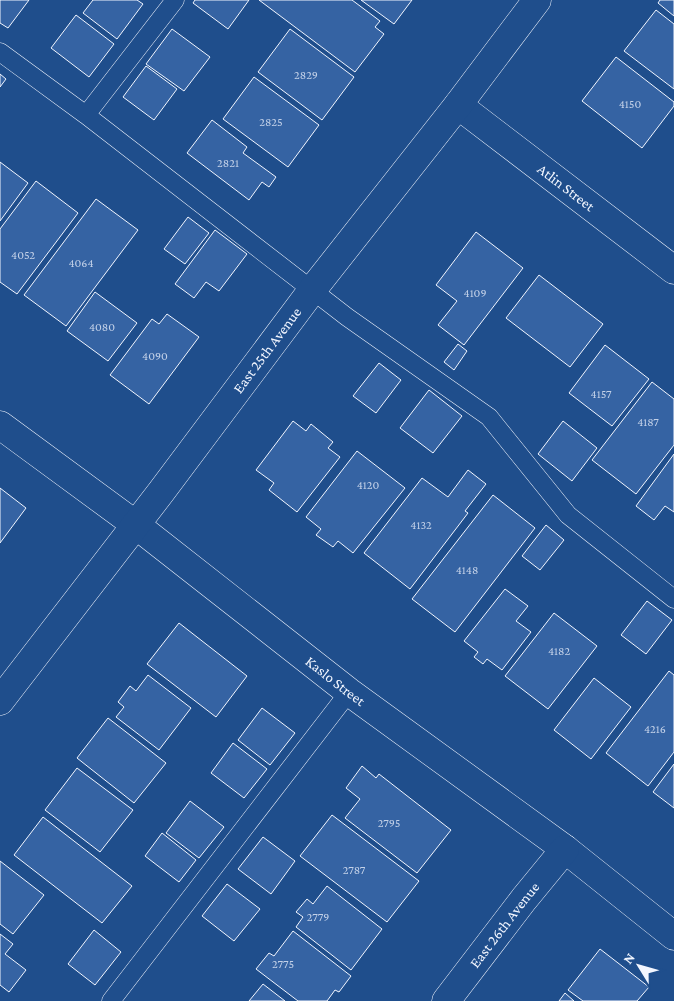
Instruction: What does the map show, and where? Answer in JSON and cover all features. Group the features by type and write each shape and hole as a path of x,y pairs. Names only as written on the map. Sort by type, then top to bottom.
{"street":[{"name":"East 25th Avenue","path":"0,701 136,525 313,289 537,0"},
{"name":"Atlin Street","path":"458,104 674,270"},
{"name":"Kaslo Street","path":"0,425 136,525 349,692 565,849 674,936"},
{"name":"East 26th Avenue","path":"446,1001 565,849"}],"lane":[{"path":"86,115 175,0"},
{"path":"0,52 86,115 347,316 488,417 568,515 674,600"},
{"path":"111,1001 349,692"}],"building":[{"path":"0,0 29,0 8,28 0,23"},
{"path":"93,0 137,0 143,4 117,39 83,13"},
{"path":"195,0 249,0 228,29 193,3"},
{"path":"259,0 352,0 380,21 375,27 384,34 355,72"},
{"path":"361,0 412,0 394,24"},
{"path":"660,0 674,0 674,16 658,3"},
{"path":"656,10 674,24 674,89 624,51"},
{"path":"76,15 114,44 89,77 51,48"},
{"path":"172,29 210,57 184,91 146,64"},
{"path":"290,29 354,77 322,120 258,72"},
{"path":"616,57 674,102 674,106 642,148 582,101"},
{"path":"146,66 177,89 154,120 123,97"},
{"path":"0,74 6,79 0,87"},
{"path":"254,77 319,125 288,167 223,119"},
{"path":"212,120 247,147 243,153 276,177 269,187 262,182 249,200 187,153"},
{"path":"0,162 28,183 0,221"},
{"path":"36,181 78,213 17,294 0,282 0,229"},
{"path":"96,199 138,230 66,326 24,295"},
{"path":"188,217 209,233 185,264 164,249"},
{"path":"215,230 247,254 219,291 206,282 194,298 175,284"},
{"path":"476,232 523,268 464,345 438,325 457,301 436,285"},
{"path":"539,275 603,324 570,367 506,318"},
{"path":"95,292 137,323 108,361 67,331"},
{"path":"167,314 199,337 149,404 110,375 152,319 159,324"},
{"path":"458,344 467,351 454,370 444,362"},
{"path":"605,345 649,379 612,426 569,393"},
{"path":"379,363 401,380 376,413 353,396"},
{"path":"652,382 674,399 674,445 636,494 592,460"},
{"path":"429,390 462,416 433,453 400,428"},
{"path":"293,421 306,431 311,424 333,442 328,448 340,457 297,512 269,490 274,483 256,470"},
{"path":"563,421 597,448 572,481 538,454"},
{"path":"357,451 405,488 353,553 338,541 333,547 316,535 321,529 306,517"},
{"path":"674,454 674,512 665,506 654,520 636,506"},
{"path":"468,470 486,484 465,511 468,513 410,589 364,553 422,478 448,497"},
{"path":"0,488 26,508 0,543"},
{"path":"493,495 535,528 455,632 412,599"},
{"path":"546,525 564,540 540,570 522,556"},
{"path":"505,589 528,606 516,621 531,632 502,670 487,659 483,664 474,657 478,652 464,641"},
{"path":"647,601 672,620 646,654 621,635"},
{"path":"554,613 597,646 548,709 505,676"},
{"path":"179,623 247,676 216,717 147,664"},
{"path":"669,671 674,675 674,752 648,786 606,753"},
{"path":"148,675 191,708 159,750 116,717 124,707 118,702 130,686 136,691"},
{"path":"594,678 631,707 591,759 554,730"},
{"path":"262,708 295,733 270,765 238,740"},
{"path":"108,718 166,763 134,803 77,758"},
{"path":"233,743 267,769 244,798 211,773"},
{"path":"674,764 674,808 653,792"},
{"path":"362,766 376,778 379,774 451,830 417,873 345,818 360,799 346,788"},
{"path":"77,768 133,810 100,852 45,810"},
{"path":"190,801 224,827 199,858 166,833"},
{"path":"332,815 419,881 387,922 300,856"},
{"path":"43,817 132,886 102,923 14,855"},
{"path":"162,833 196,860 179,882 145,856"},
{"path":"263,837 295,861 271,894 238,869"},
{"path":"0,861 44,895 13,934 0,924"},
{"path":"227,884 260,909 234,941 202,916"},
{"path":"327,886 382,929 351,970 296,927 303,917 296,912 307,899 313,904"},
{"path":"94,930 121,952 95,985 68,964"},
{"path":"293,931 351,976 339,992 335,990 327,1001 298,1001 256,969 269,953 274,956"},
{"path":"0,934 13,944 5,954 26,970 9,992 0,985"},
{"path":"600,949 649,987 637,1001 583,1001 568,990"},
{"path":"263,984 285,1001 249,1001"},
{"path":"565,993 574,1001 559,1001"}]}
